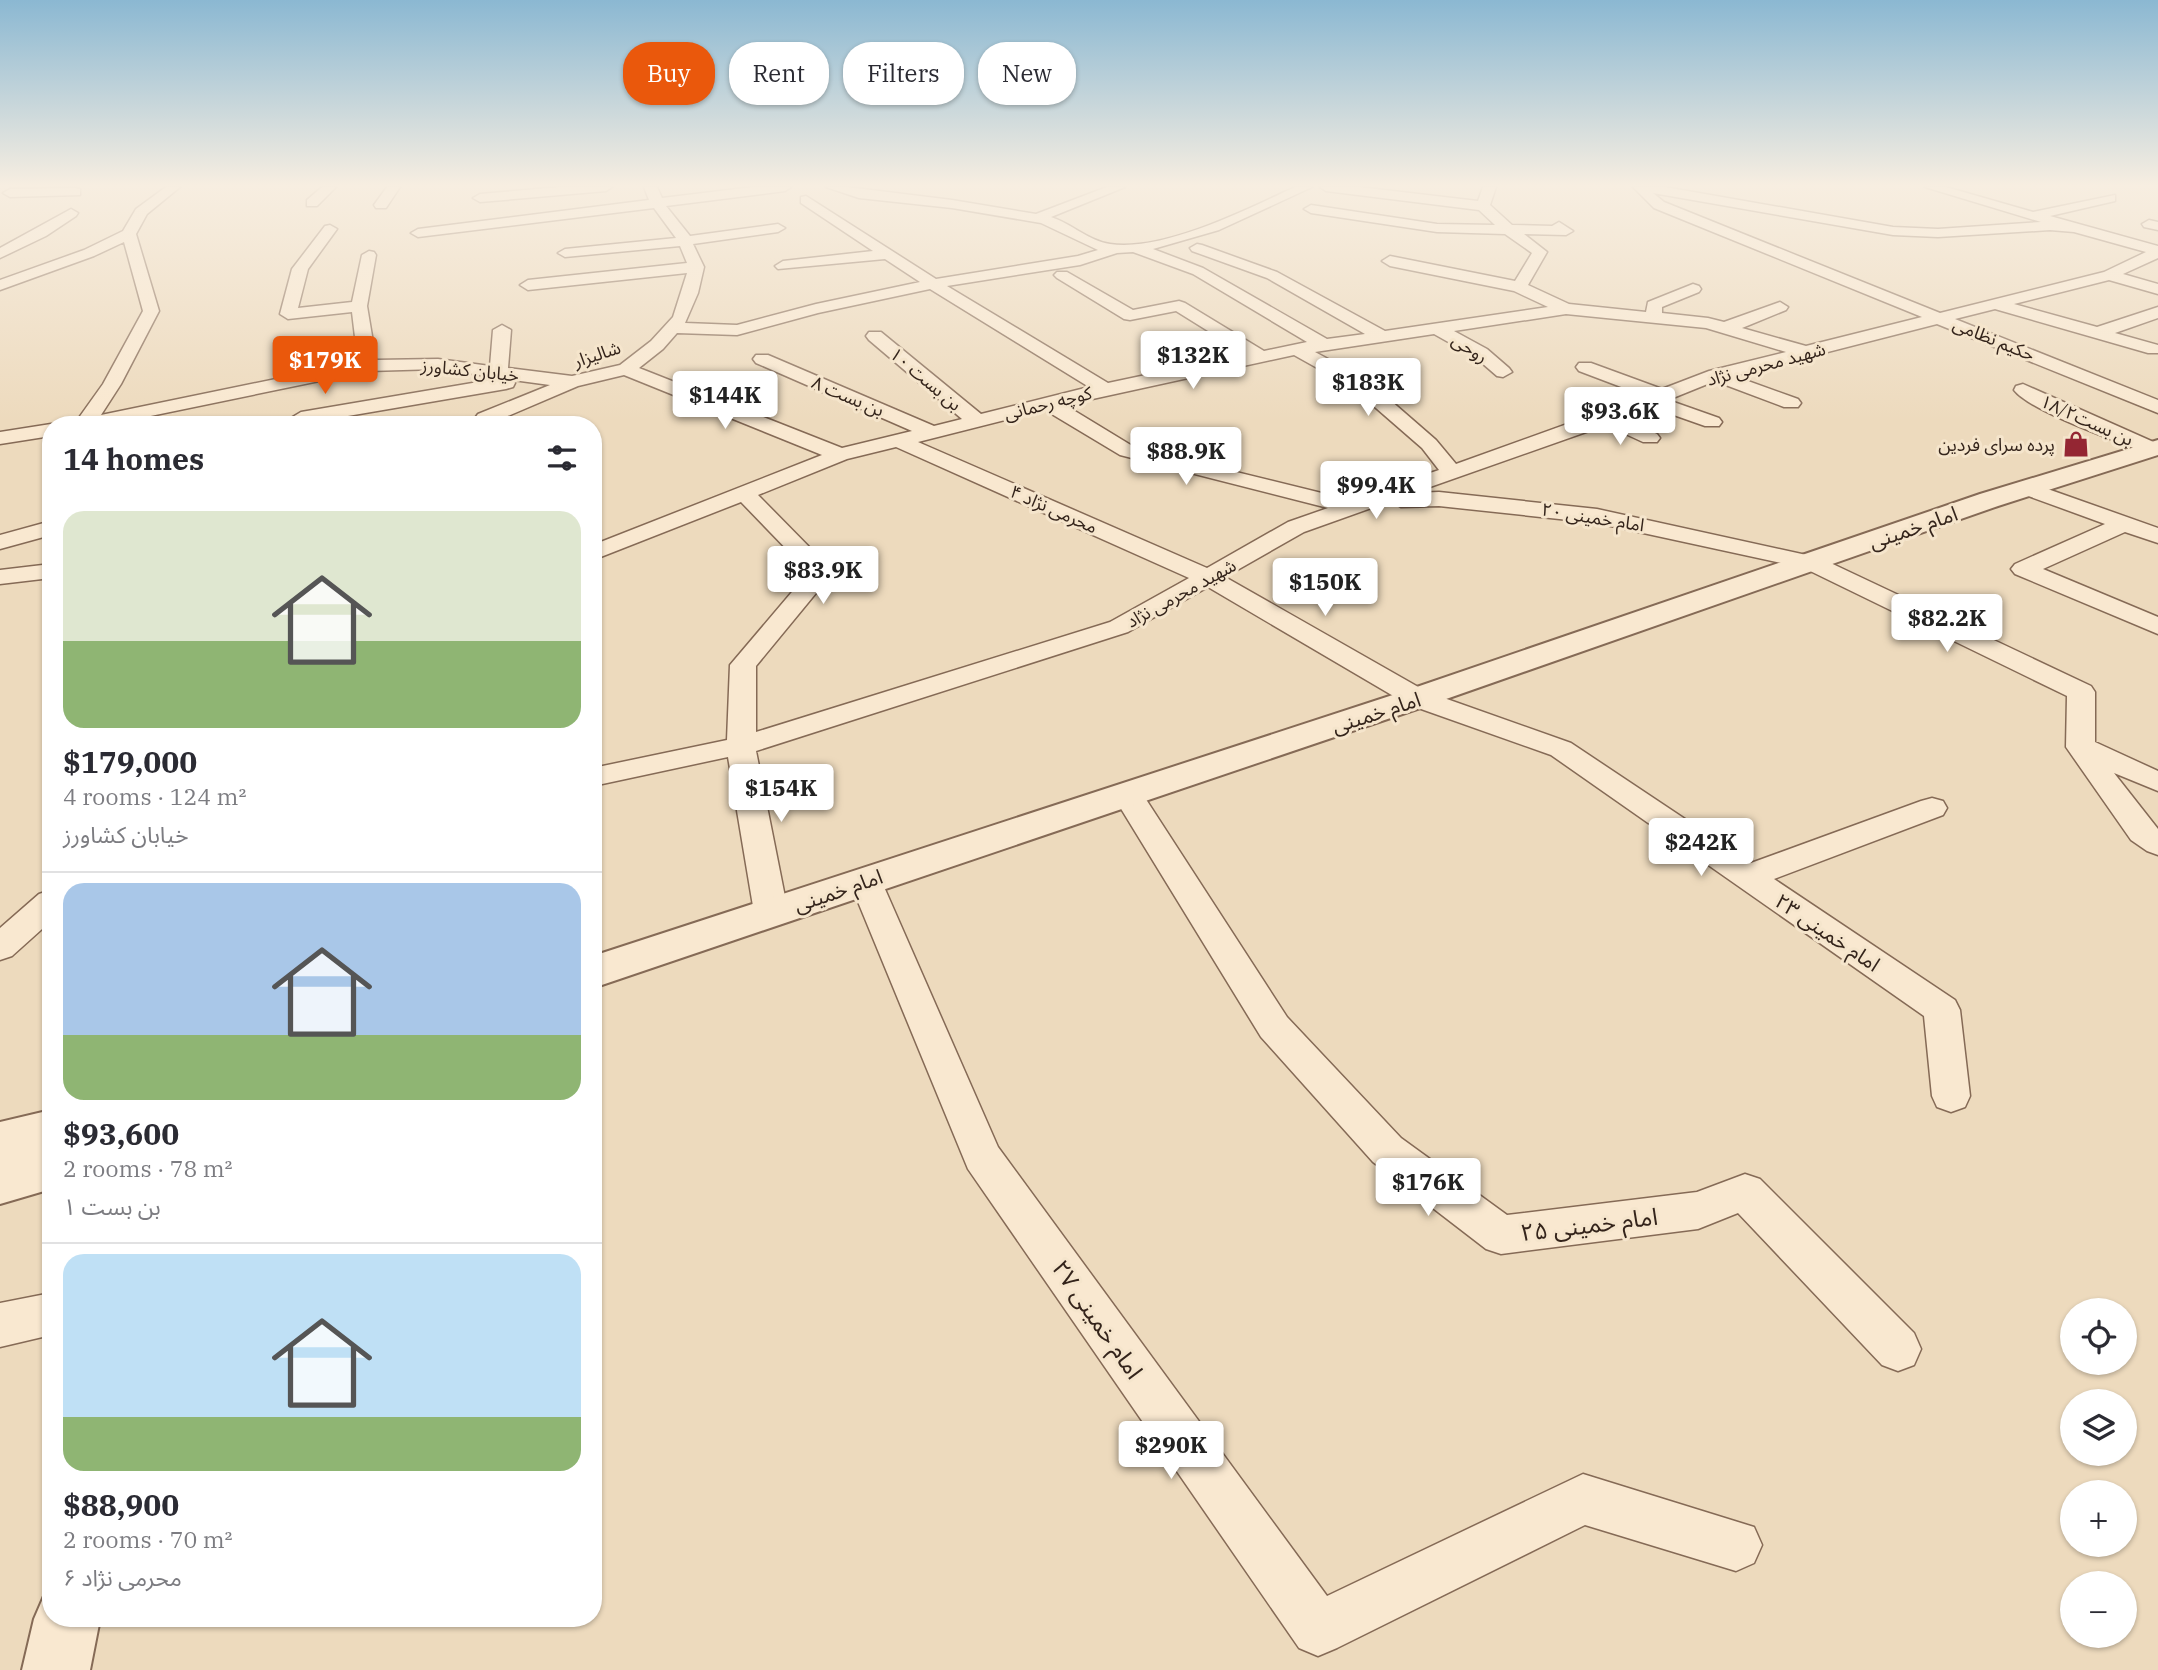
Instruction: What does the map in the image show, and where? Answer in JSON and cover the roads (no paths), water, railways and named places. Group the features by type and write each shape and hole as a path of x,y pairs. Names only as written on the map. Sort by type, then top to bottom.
{"street":[{"path":"0,285 56,265"},
{"path":"89,416 112,384 152,311 138,265"},
{"path":"303,265 288,314 359,306"},
{"path":"367,265 359,306 368,366"},
{"path":"783,266 792,265"},
{"path":"903,265 1105,389"},
{"path":"672,328 737,330 816,309 932,284 1050,265"},
{"path":"1181,265 1198,271 1323,344"},
{"path":"1244,265 1272,275 1380,335"},
{"path":"1410,265 1519,287 1566,309"},
{"path":"1519,287 1532,265"},
{"name":"حکیم نظامی","path":"1809,265 2158,407"},
{"name":"شهید محرمی نژاد","path":"602,775 741,746 1119,627 1210,578 1296,527 1606,418 1716,375 2109,275 2130,265"},
{"path":"528,285 696,267"},
{"name":"شالیزار","path":"572,382 626,369 657,345 681,318 696,267"},
{"path":"1062,275 1130,315 1179,306 1260,356"},
{"path":"2109,275 2158,289"},
{"path":"1654,316 1654,305 1693,289"},
{"path":"1994,304 2154,349"},
{"path":"1728,327 1780,307"},
{"name":"کوچه رحمانی","path":"602,548 840,455 1105,389 1323,344 1566,309 1654,316 1728,327 1806,352"},
{"path":"2097,333 2158,312"},
{"name":"روحی","path":"1435,327 1481,353 1503,372"},
{"path":"499,372 502,330"},
{"name":"بن بست ۱۰","path":"875,336 976,421"},
{"path":"1297,349 1360,384 1429,444 1452,473"},
{"name":"بن بست ۸","path":"762,359 934,433"},
{"name":"خیابان کشاورز","path":"126,416 368,366 438,364 572,382"},
{"path":"1585,367 1712,422"},
{"path":"626,369 840,455"},
{"path":"1716,375 1791,403"},
{"path":"313,416 538,378"},
{"path":"490,416 572,382"},
{"name":"بن بست۱۸/۲","path":"2023,390 2047,404 2155,448"},
{"path":"1048,403 1127,451 1361,503"},
{"path":"1606,418 1650,438"},
{"path":"0,438 42,431"},
{"name":"محرمی نژاد ۴","path":"899,441 1210,578 1417,698"},
{"name":"امام خمینی","path":"602,969 1417,698 2028,488 2155,448"},
{"path":"2028,488 2158,536"},
{"path":"743,492 808,559 809,587 743,665 741,746 771,912"},
{"name":"امام خمینی ۲۰","path":"1361,503 1439,499 1597,516 1812,563 2081,692 2081,747"},
{"path":"2124,524 2023,569 2158,626"},
{"path":"0,542 42,530"},
{"path":"0,577 42,573"},
{"name":"امام خمینی ۲۳","path":"1417,698 1561,749 1942,1010 1951,1096"},
{"path":"2081,747 2158,782"},
{"path":"2081,747 2142,833 2158,844"},
{"name":"امام خمینی ۲۵","path":"1127,794 1273,1027 1387,1150 1501,1235 1698,1210 1745,1192 1898,1349"},
{"path":"1746,877 1932,808"},
{"name":"امام خمینی ۲۷","path":"865,880 982,1157 1318,1629 1583,1499 1736,1545"},
{"path":"0,947 42,910"},
{"path":"0,1143 42,1132"},
{"path":"0,1182 42,1170"},
{"path":"0,1325 42,1316"},
{"path":"56,1670 65,1627"}],"place":[{"name":"پرده سرای فردین","path":"2076,444"}]}
